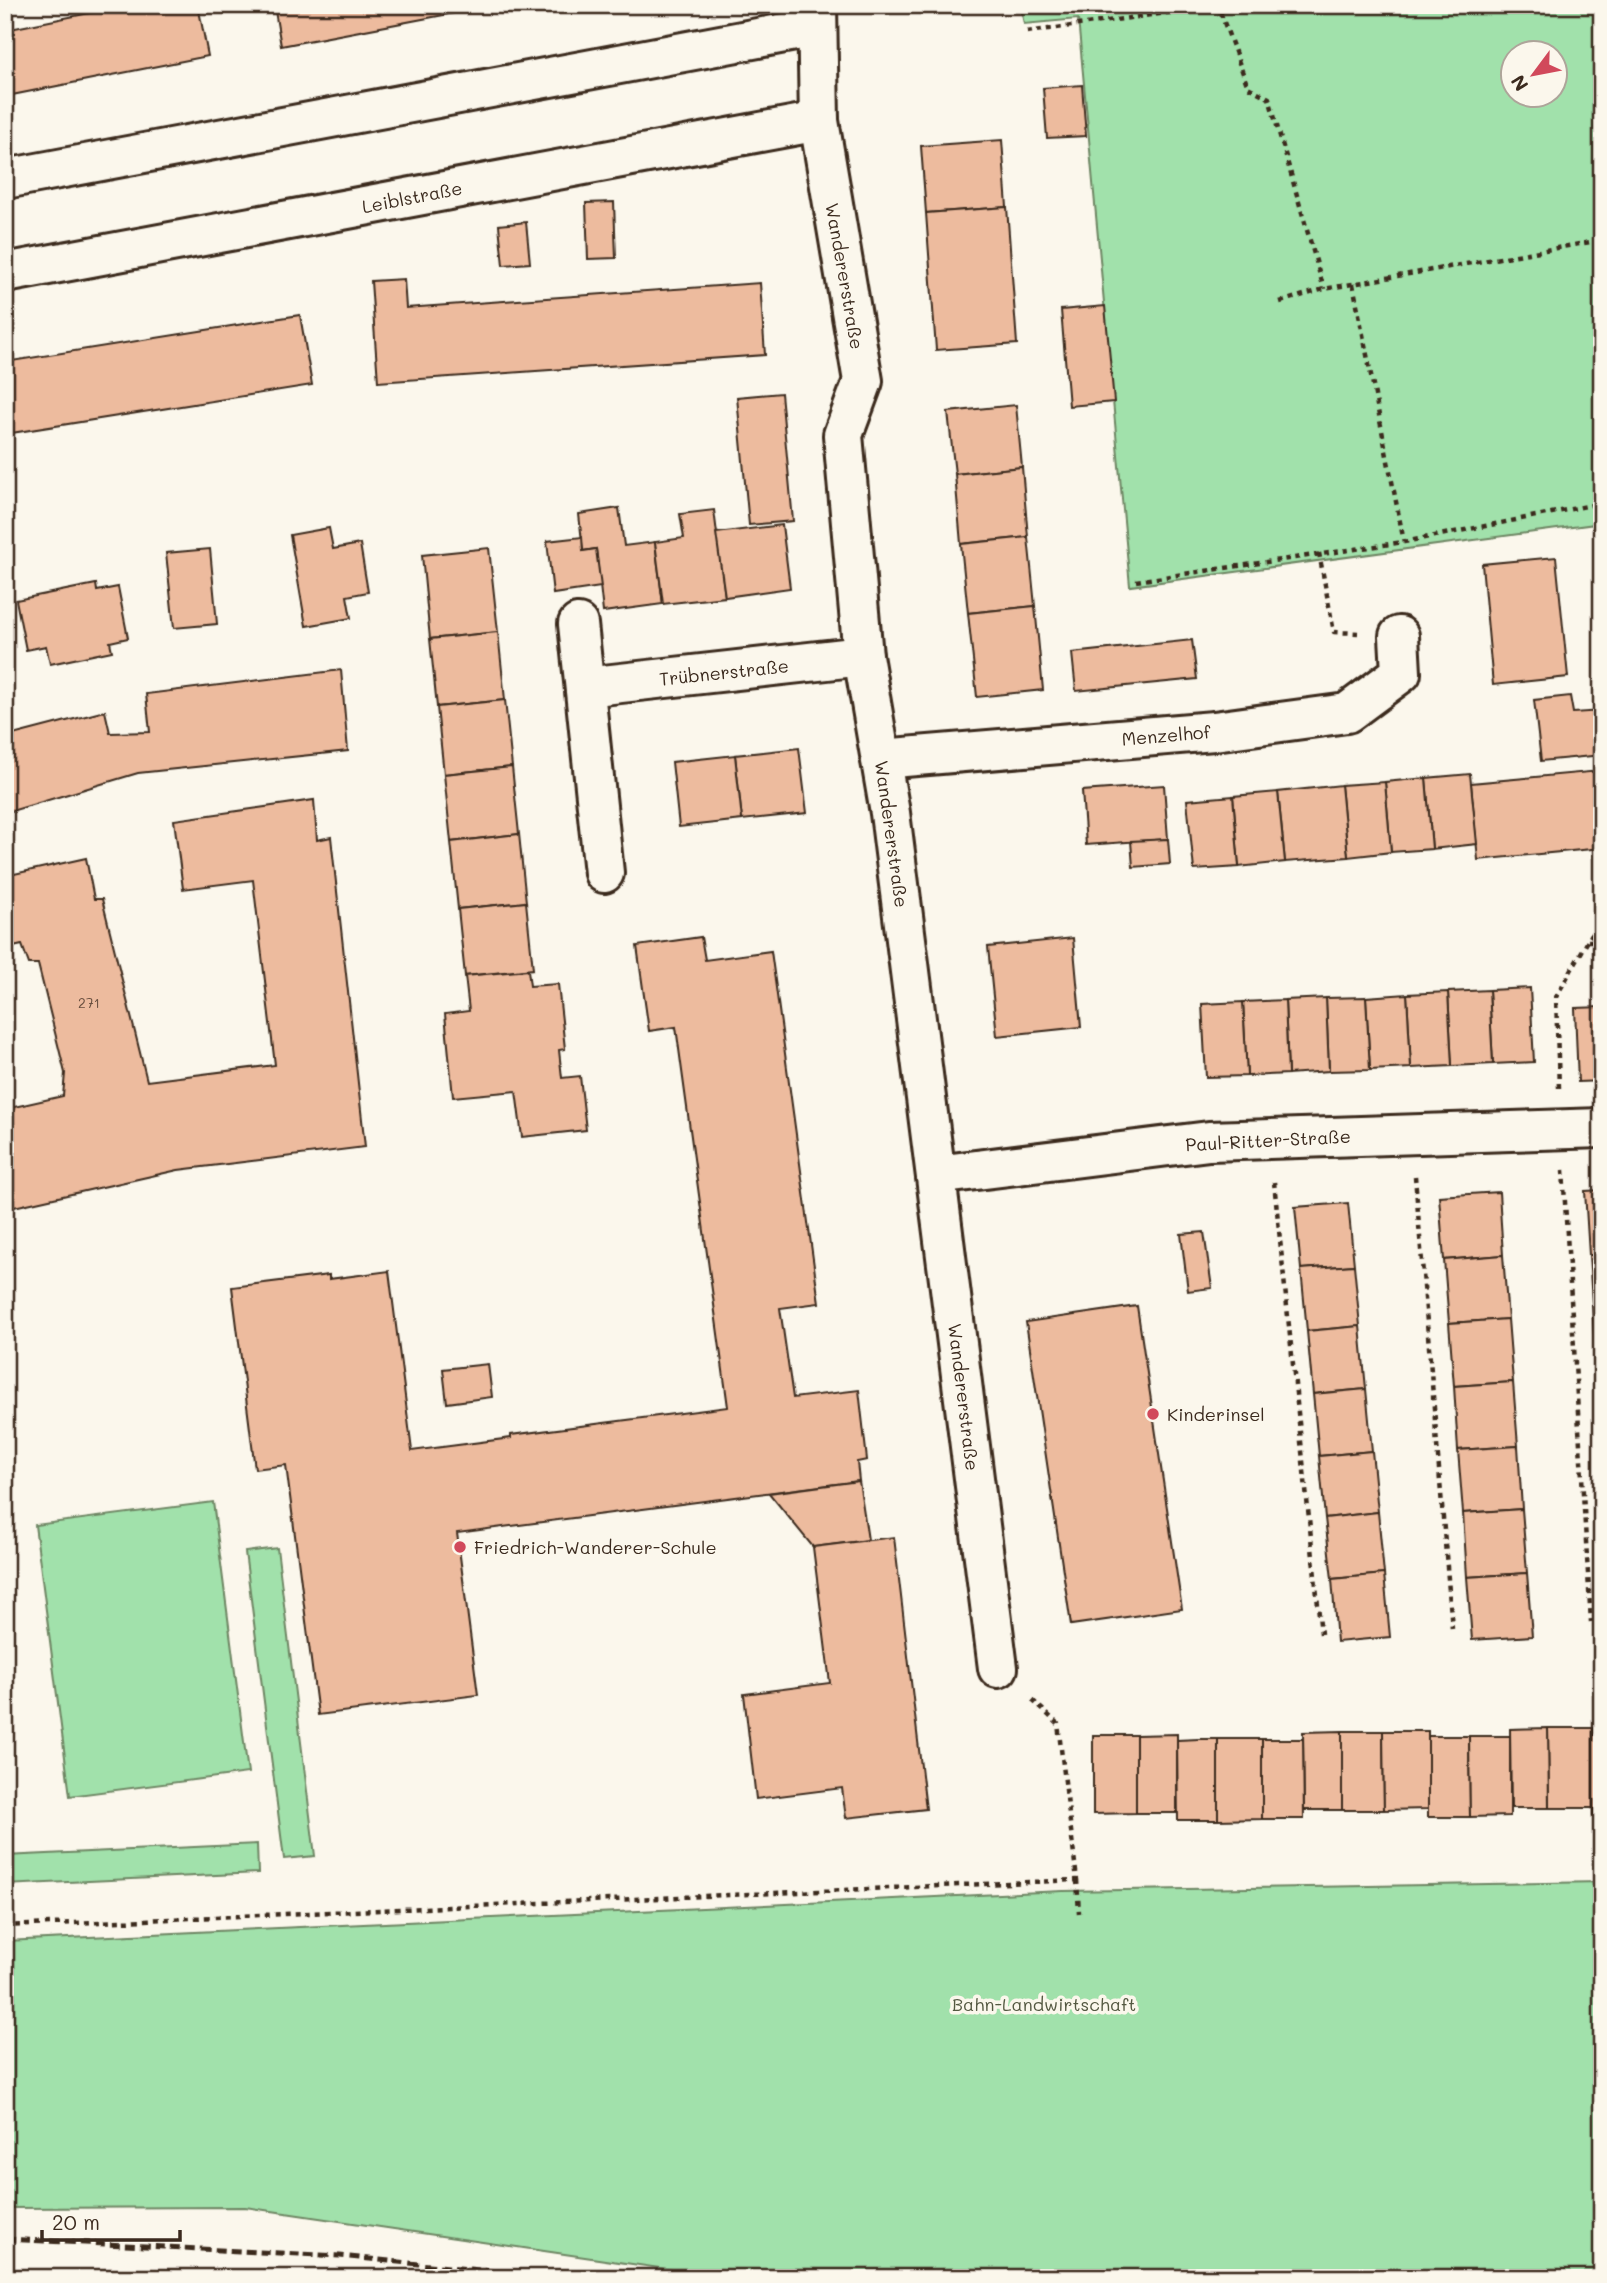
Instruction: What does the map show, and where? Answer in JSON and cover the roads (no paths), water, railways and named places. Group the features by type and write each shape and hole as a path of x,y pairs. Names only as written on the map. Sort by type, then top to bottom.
{"street":[{"name":"Wandererstraße","path":"817,16 819,121 863,381 843,435 863,656 890,813 998,1668"},
{"path":"5,179 817,16"},
{"name":"Leiblstraße","path":"5,273 819,121"},
{"path":"578,624 604,873"},
{"name":"Menzelhof","path":"881,759 1214,731 1347,713 1401,673 1399,636"},
{"name":"Trübnerstraße","path":"585,687 863,656"},
{"name":"Paul-Ritter-Straße","path":"936,1175 1209,1141 1602,1128"}],"railway":[{"path":"5,2239 340,2256 560,2278"}],"place":[{"name":"Kinderinsel","path":"1153,1414"},
{"name":"Friedrich-Wanderer-Schule","path":"460,1547"}],"park label":[{"name":"Bahn-Landwirtschaft","path":"1044,2004"}]}
